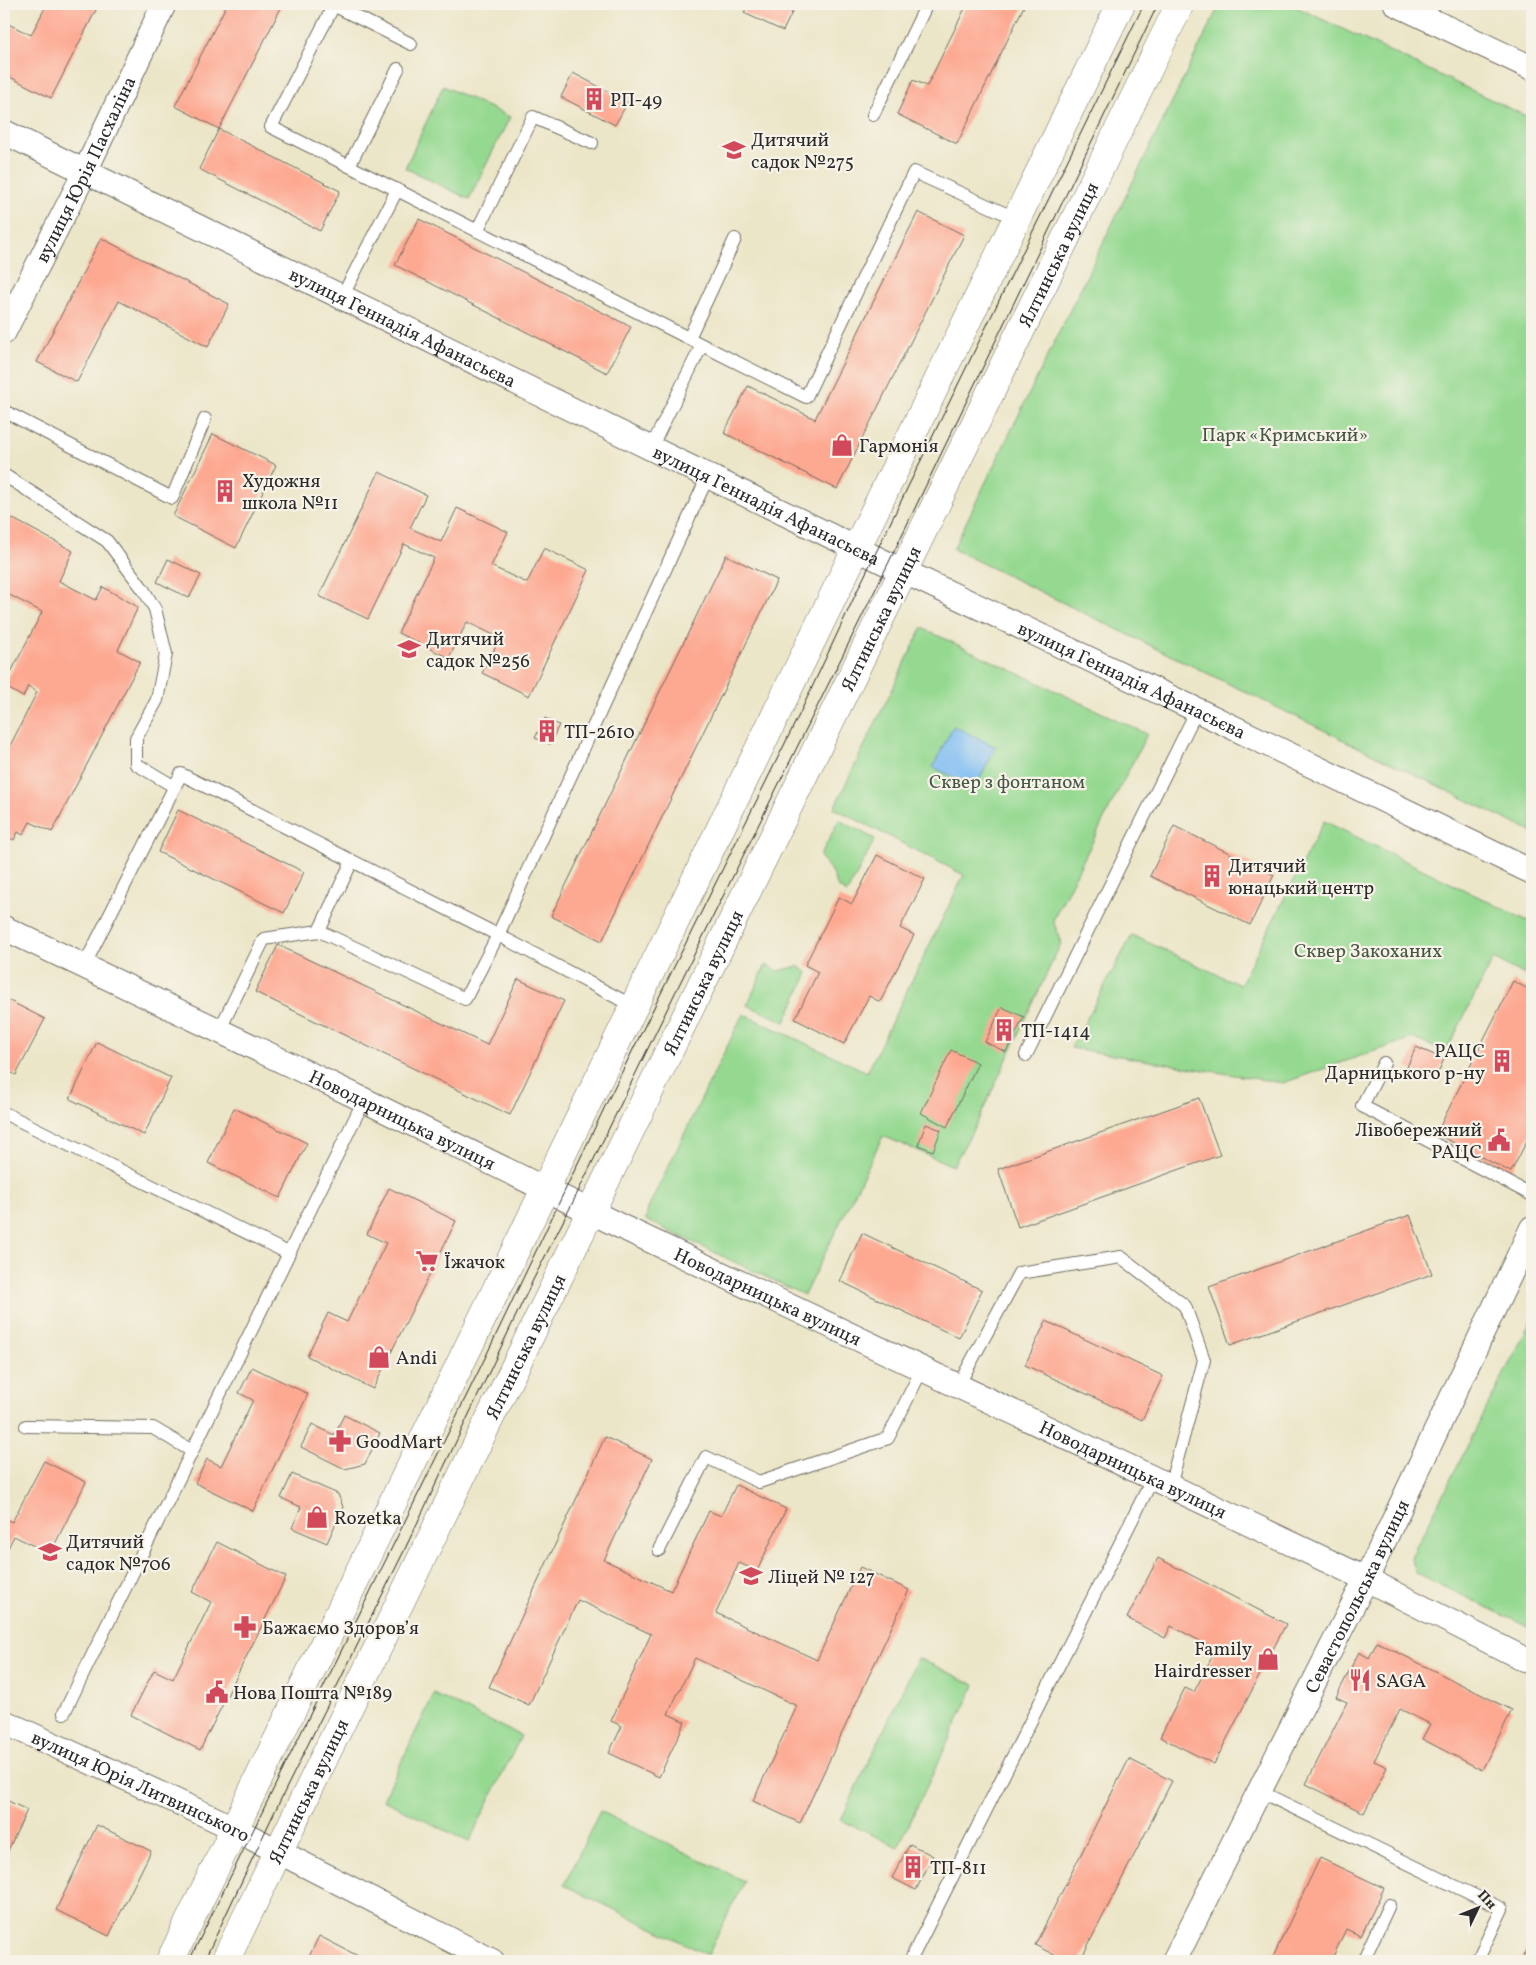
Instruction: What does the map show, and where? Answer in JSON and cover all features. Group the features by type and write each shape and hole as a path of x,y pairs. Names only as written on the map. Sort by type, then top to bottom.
{"street":[{"name":"вулиця Юрія Пасхаліна","path":"4,332 85,172 164,4"},
{"path":"170,1961 1121,4"},
{"name":"Ялтинська вулиця","path":"225,1961 1180,4"},
{"path":"1396,4 1532,68"},
{"name":"вулиця Геннадія Афанасьєва","path":"4,132 857,549 1197,710 1532,872"},
{"name":"Новодарницька вулиця","path":"4,928 591,1211 1366,1579 1532,1663"},
{"name":"Севастопольська вулиця","path":"1174,1961 1366,1579 1532,1228"},
{"name":"вулиця Юрія Литвинського","path":"4,1722 235,1829 492,1961"}],"lane":[{"path":"873,115 927,4"},
{"path":"411,44 332,5 271,127 806,397 914,172 1016,220"},
{"path":"349,166 398,70"},
{"path":"477,231 533,117 592,143"},
{"path":"342,298 397,190"},
{"path":"689,338 735,239"},
{"path":"651,448 702,345"},
{"path":"4,411 172,498 205,419"},
{"path":"4,475 107,541 143,588 155,609 166,654 157,700 136,738 136,764 175,787"},
{"path":"219,1031 264,940 319,931 465,999 498,935 708,476"},
{"path":"1026,1055 1197,710"},
{"path":"84,966 181,774 498,935 634,1007"},
{"path":"319,931 352,861"},
{"path":"1384,1063 1362,1106 1532,1195"},
{"path":"64,1714 288,1252 364,1100"},
{"path":"4,1113 288,1252"},
{"path":"910,1961 1161,1482 1204,1360 1185,1306 1121,1257 1019,1272 958,1386"},
{"path":"659,1550 706,1457 759,1482 888,1438 922,1369"},
{"path":"26,1426 153,1428 192,1451"},
{"path":"1259,1791 1502,1909 1477,1961"},
{"path":"1363,1961 1389,1905"}],"green space":[{"name":"Парк «Кримський»","path":"1220,4 1290,4 1532,119 1532,832 953,549"},
{"path":"443,86 510,117 469,199 405,168"},
{"name":"Сквер з фонтаном","path":"922,628 1147,734 1053,920 1061,943 979,1119 953,1166 883,1136 804,1295 646,1220 648,1208 743,1014 867,1072 964,875 834,808"},
{"path":"839,820 875,839 847,893 838,887 830,869 820,856"},
{"name":"Сквер Закоханих","path":"1324,821 1532,923 1532,954 1523,974 1493,959 1446,1052 1412,1038 1283,1083 1071,1048 1132,935 1240,985"},
{"path":"766,965 779,971 798,966 808,973 785,1022 747,1005"},
{"path":"1532,1319 1532,1629 1416,1573 1411,1557"},
{"path":"918,1658 975,1685 898,1847 841,1820"},
{"path":"434,1694 521,1736 469,1842 383,1800"},
{"path":"600,1811 744,1881 708,1955 564,1885"}],"water":[{"path":"953,726 996,747 975,788 933,767"}],"building":[{"path":"47,4 99,4 51,98 4,74 4,22 31,35"},
{"path":"227,4 283,4 219,129 175,106"},
{"path":"748,4 796,4 783,31 744,13"},
{"path":"967,4 1025,4 957,144 897,114 913,80 927,86"},
{"name":"РП-49","path":"573,73 628,102 615,125 561,97"},
{"path":"219,129 340,191 320,231 199,169"},
{"path":"918,212 964,235 837,489 724,433 748,386 815,419"},
{"path":"419,219 631,327 607,373 395,265"},
{"path":"101,238 229,304 208,347 119,301 77,382 37,362"},
{"name":"Художня школа №11","path":"213,434 276,465 236,548 173,516"},
{"path":"379,472 426,495 410,528 441,542 457,508 508,532 491,566 527,583 544,548 589,570 529,696 482,673 500,638 467,622 449,658 398,633 434,558 404,544 368,619 319,596"},
{"path":"4,514 73,551 59,581 96,600 103,587 138,607 118,650 140,662 52,832 30,822 23,835 18,832 14,840 4,835 4,745 9,748 37,692 28,686 23,697 4,686 42,612 4,592"},
{"path":"726,555 777,580 602,941 551,916"},
{"path":"168,559 201,575 189,598 157,582"},
{"name":"ТП-2610","path":"545,718 559,725 550,744 535,738"},
{"path":"178,810 304,872 284,913 158,852"},
{"name":"Дитячий юнацький центр","path":"1174,826 1274,875 1250,925 1150,876"},
{"path":"877,855 925,879 900,928 914,935 880,1002 869,996 844,1044 795,1019 818,972 805,965 839,897 852,904"},
{"path":"278,945 487,1045 518,979 564,1001 510,1115 255,992"},
{"name":"РАЦС Дарницького р-ну","path":"1513,981 1532,991 1532,1131 1511,1172 1436,1134"},
{"path":"4,998 45,1019 16,1075 4,1069"},
{"name":"ТП-1414","path":"1002,1007 1024,1017 1006,1052 985,1042"},
{"path":"97,1042 171,1078 144,1135 70,1099"},
{"path":"1416,1047 1444,1059 1435,1080 1407,1067"},
{"path":"951,1050 978,1063 947,1127 921,1113"},
{"path":"1199,1098 1220,1155 1018,1227 998,1169"},
{"path":"234,1108 307,1143 280,1198 208,1163"},
{"path":"926,1124 941,1130 933,1151 918,1145"},
{"path":"389,1188 456,1221 373,1389 307,1356 328,1313 347,1322 386,1243 367,1234"},
{"path":"1410,1215 1432,1274 1230,1345 1209,1287"},
{"path":"862,1233 982,1290 959,1338 840,1281"},
{"path":"1046,1321 1163,1376 1142,1420 1025,1365"},
{"path":"252,1367 308,1394 253,1511 195,1483 207,1459 221,1466 253,1400 239,1393"},
{"name":"GoodMart","path":"344,1415 380,1433 365,1464 345,1469 301,1447 312,1424 334,1435"},
{"path":"605,1437 652,1459 604,1560 671,1591 709,1511 721,1516 736,1485 786,1509 757,1571 739,1563 716,1613 817,1660 860,1567 909,1590 800,1823 753,1801 797,1706 695,1658 668,1714 685,1722 659,1777 609,1753 622,1726 611,1721 651,1634 578,1600 529,1705 489,1687"},
{"path":"44,1461 86,1482 50,1554 14,1536 4,1556 4,1518 12,1522"},
{"name":"Rozetka","path":"292,1474 338,1494 343,1507 327,1543 292,1528 301,1507 281,1498"},
{"path":"217,1542 286,1577 200,1750 131,1715 154,1670 173,1679 211,1602 192,1592"},
{"path":"1158,1558 1286,1624 1214,1764 1160,1737 1185,1688 1194,1692 1216,1649 1171,1626 1165,1638 1127,1618"},
{"path":"1377,1642 1512,1710 1482,1770 1422,1739 1430,1724 1400,1709 1374,1761 1387,1767 1364,1813 1306,1784 1347,1702 1336,1697 1359,1652 1369,1658"},
{"path":"1129,1759 1172,1781 1080,1961 1066,1961 1035,1945"},
{"path":"4,1799 27,1810 4,1859"},
{"path":"97,1825 151,1851 109,1936 56,1910"},
{"name":"ТП-811","path":"910,1844 933,1856 916,1890 892,1878"},
{"path":"1320,1858 1384,1888 1361,1936 1346,1929 1331,1961 1271,1961"},
{"path":"319,1936 364,1959 370,1961 307,1961"},
{"path":"1530,1942 1532,1943 1532,1961 1521,1961"}],"tram line":[{"path":"189,1961 484,1360 609,1098 800,713 859,587 1144,4"},
{"path":"204,1961 274,1813 403,1553 533,1280 888,564 1158,4"}],"place":[{"name":"РП-49","path":"594,99"},
{"name":"Дитячий садок №275","path":"734,150"},
{"name":"Гармонія","path":"842,445"},
{"name":"Художня школа №11","path":"225,491"},
{"name":"Дитячий садок №256","path":"409,649"},
{"name":"ТП-2610","path":"547,731"},
{"name":"Дитячий юнацький центр","path":"1212,876"},
{"name":"ТП-1414","path":"1004,1030"},
{"name":"РАЦС Дарницького р-ну","path":"1502,1061"},
{"name":"Лівобережний РАЦС","path":"1499,1140"},
{"name":"Їжачок","path":"427,1261"},
{"name":"Andi","path":"379,1357"},
{"name":"GoodMart","path":"340,1441"},
{"name":"Rozetka","path":"317,1517"},
{"name":"Дитячий садок №706","path":"50,1552"},
{"name":"Ліцей № 127","path":"751,1576"},
{"name":"Бажаємо Здоров’я","path":"245,1627"},
{"name":"Family Hairdresser","path":"1268,1659"},
{"name":"SAGA","path":"1360,1680"},
{"name":"Нова Пошта №189","path":"217,1692"},
{"name":"ТП-811","path":"913,1867"}]}
